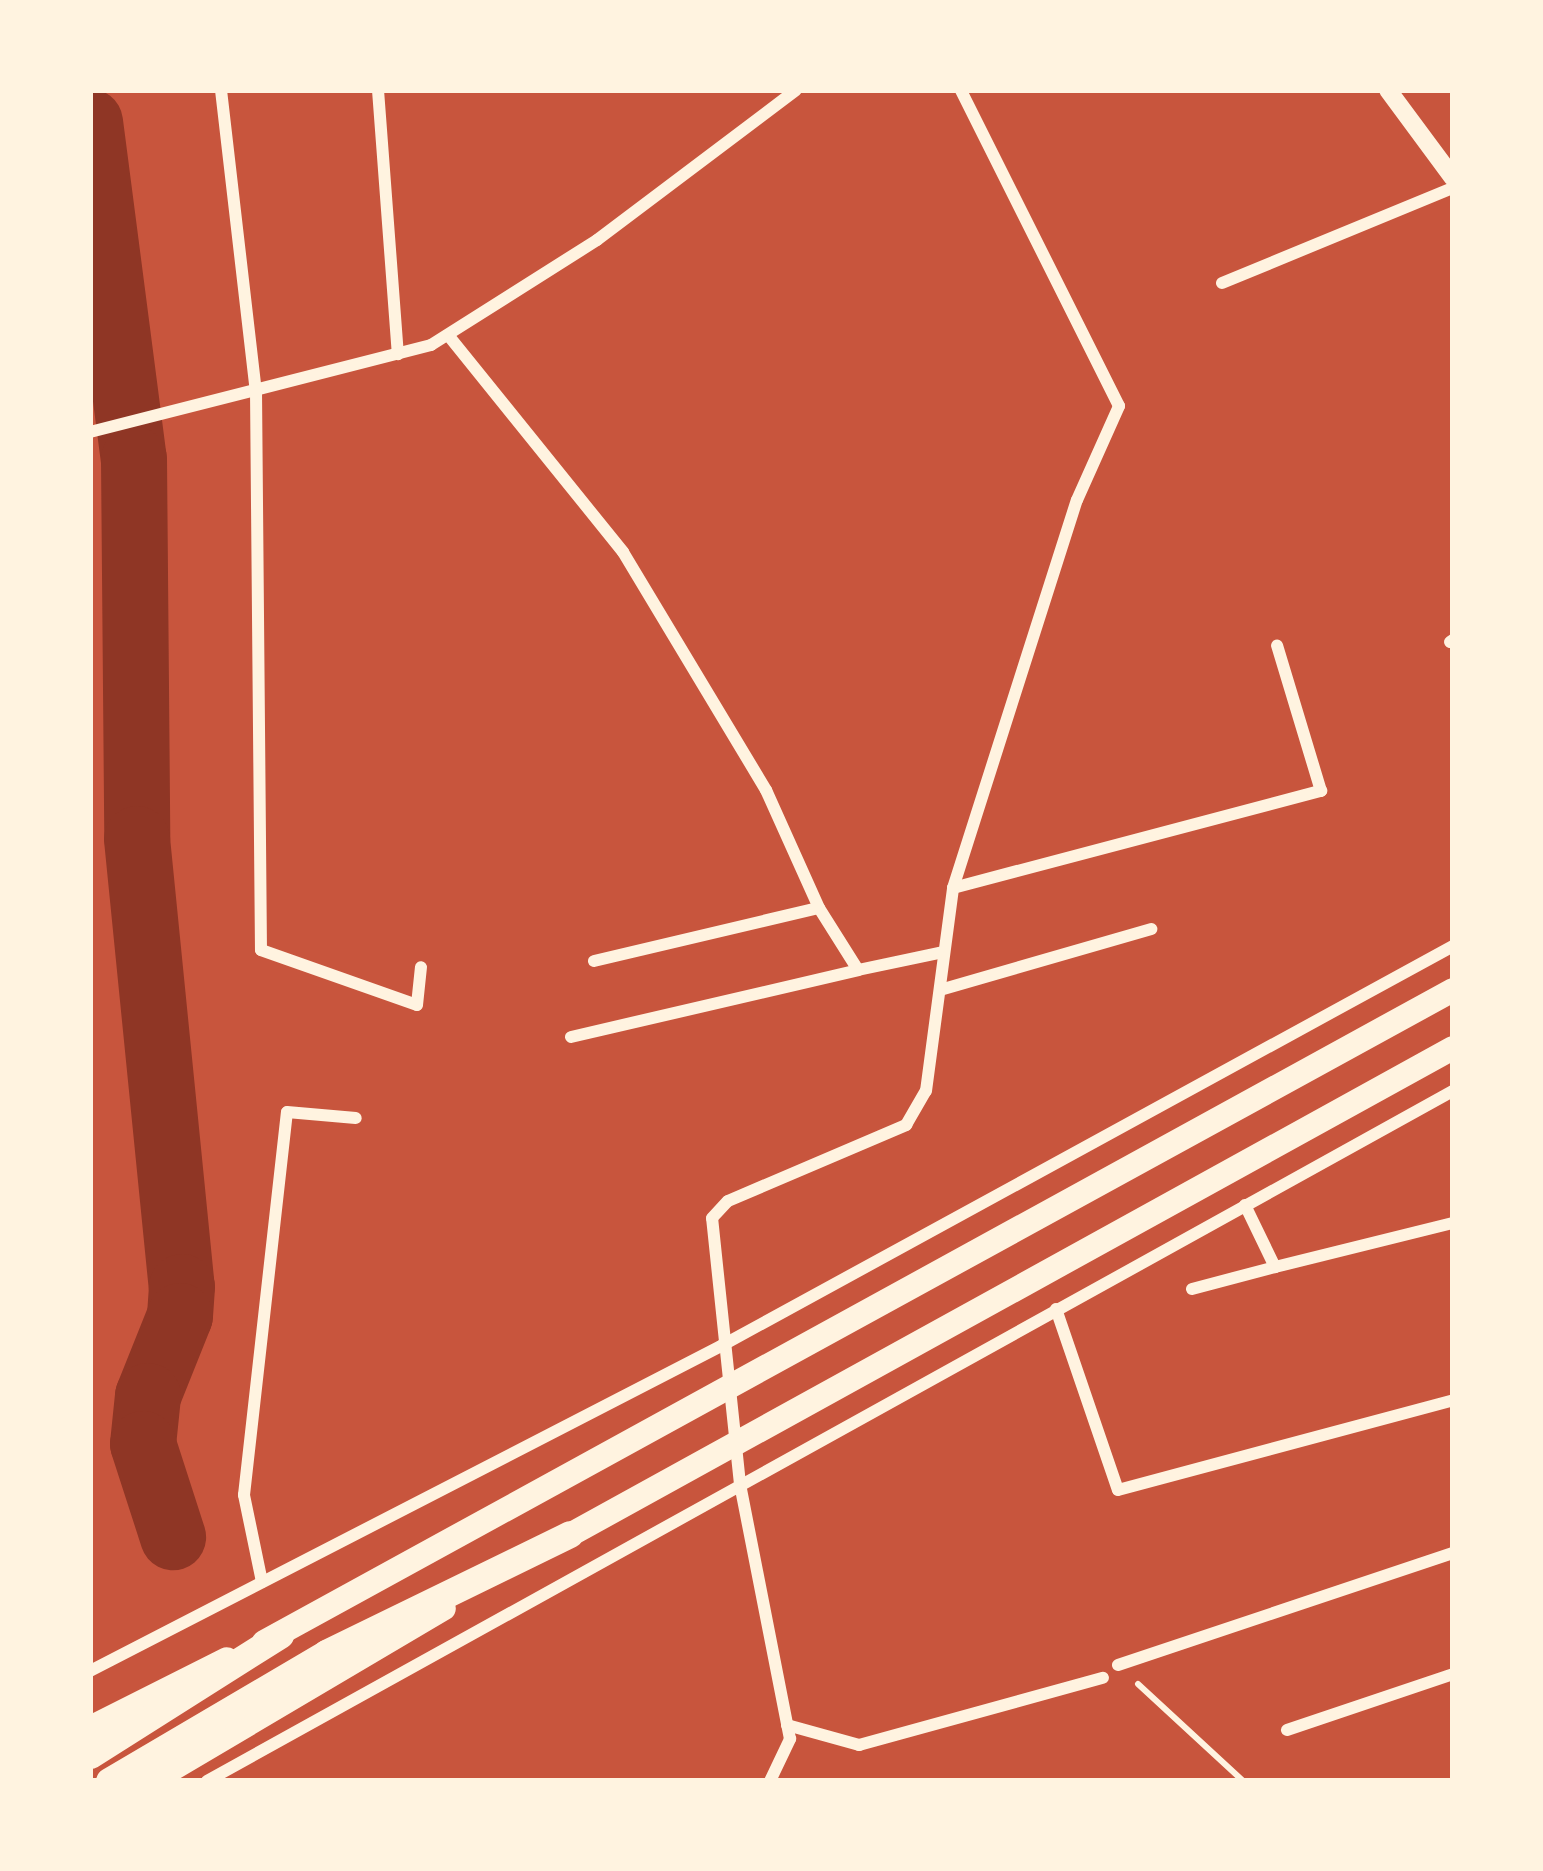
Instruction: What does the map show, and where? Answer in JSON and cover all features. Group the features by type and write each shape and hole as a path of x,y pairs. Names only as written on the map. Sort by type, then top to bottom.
{"highway":[{"path":"90,1728 280,1635 1453,990"},
{"path":"152,1781 570,1534 1453,1048"},
{"path":"110,1781 326,1653 570,1534"},
{"path":"90,1755 280,1635"}],"street":[{"path":"220,90 256,391 261,950 417,1005 421,968"},
{"path":"378,90 398,354"},
{"path":"90,433 398,354 448,335 597,240 796,90"},
{"path":"770,1781 790,1739 740,1484 712,1218 728,1201 906,1125 926,1091 940,990 939,953 953,888 1077,500 1119,406 961,90"},
{"path":"1388,90 1453,178"},
{"path":"1222,283 1453,188"},
{"path":"448,335 623,552 766,790 819,908 859,970"},
{"path":"953,888 1321,791 1277,645"},
{"path":"593,961 819,908"},
{"path":"940,990 1151,929"},
{"path":"90,1671 722,1346 1453,946"},
{"path":"571,1037 939,953"},
{"path":"207,1781 1453,1091"},
{"path":"262,1582 244,1495 287,1112 356,1118"},
{"path":"1245,1204 1275,1268"},
{"path":"1192,1289 1453,1223"},
{"path":"1056,1310 1118,1490 1453,1400"},
{"path":"1118,1665 1453,1553"},
{"path":"1287,1730 1453,1674"},
{"path":"787,1724 859,1745 1103,1678"},
{"path":"234,1764 243,1781"}],"path":[{"path":"1118,1665 1243,1781"}],"waterway":[{"path":"90,122 134,459 137,839 182,1287 180,1316 148,1396 143,1444 173,1537"}]}
